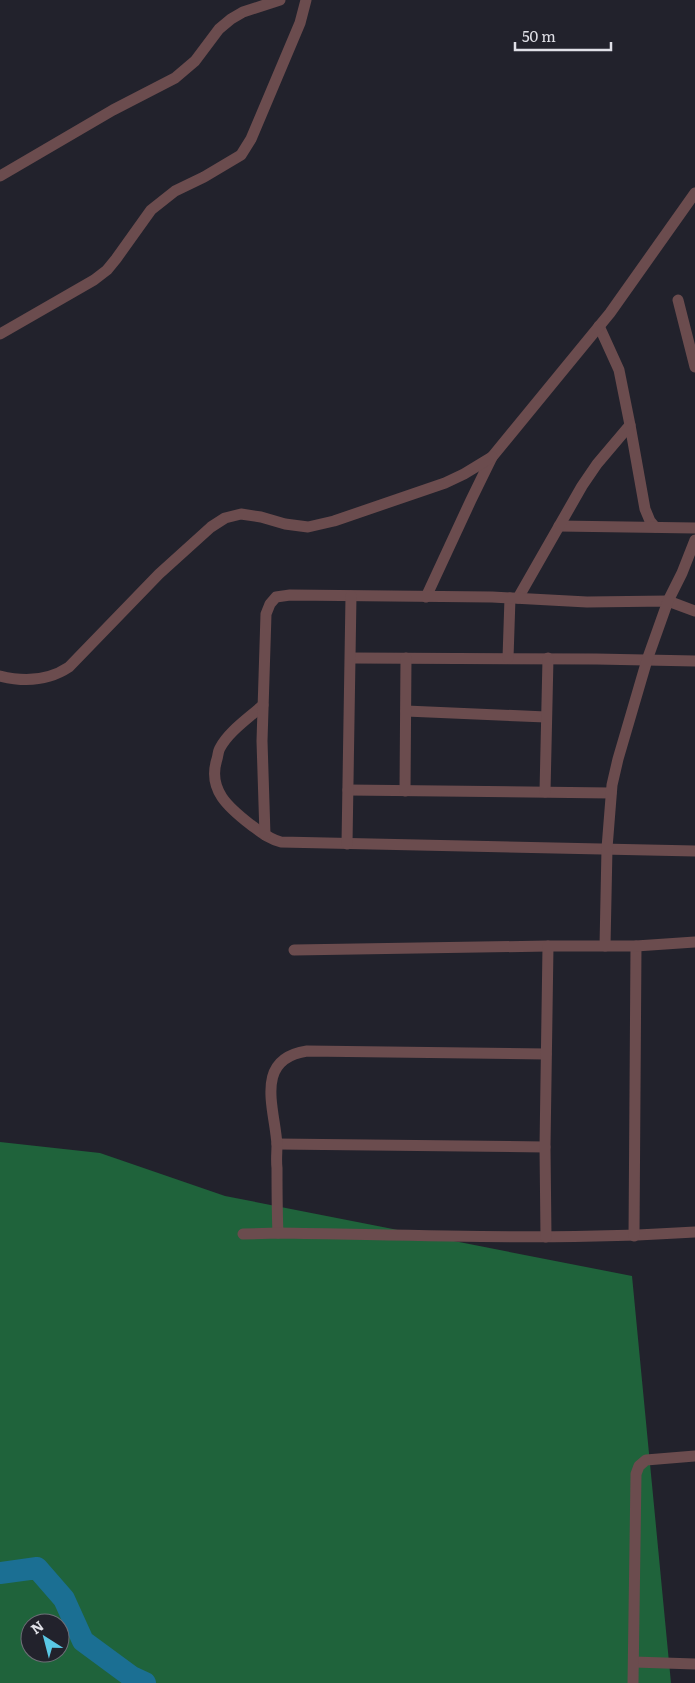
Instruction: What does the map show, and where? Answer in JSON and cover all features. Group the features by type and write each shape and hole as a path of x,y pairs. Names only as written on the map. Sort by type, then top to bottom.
{"street":[{"path":"0,176 112,110 175,78 195,60 230,19 243,12 280,0"},
{"path":"0,334 94,280 107,270 151,210 175,191 204,177 241,155 251,139 300,23 306,0"},
{"path":"426,597 492,457 599,326 695,193"},
{"path":"678,300 695,367"},
{"path":"599,326 619,370 645,509 655,527"},
{"path":"508,658 514,598 597,464 630,425"},
{"path":"0,676 17,680 46,678 57,675 69,667 159,574 211,527 225,518 240,514 308,527 334,521 445,483 492,457"},
{"path":"559,526 695,528"},
{"path":"605,946 607,848 611,793 618,759 647,660 668,601 695,540"},
{"path":"265,835 262,742 266,614 276,597 290,595 514,598 587,602 668,601 695,611"},
{"path":"347,844 351,596"},
{"path":"351,658 548,658 695,661"},
{"path":"405,791 406,658"},
{"path":"544,792 548,658"},
{"path":"263,705 220,748 214,768 215,782 223,799 236,813 265,835 281,842 695,851"},
{"path":"406,711 546,716"},
{"path":"348,790 611,793"},
{"path":"294,950 636,946 695,942"},
{"path":"546,1237 545,1147 548,946"},
{"path":"634,1236 636,946"},
{"path":"278,1233 277,1144 270,1105 270,1089 275,1071 284,1059 296,1053 307,1051 546,1054"},
{"path":"277,1144 545,1147"},
{"path":"242,1234 546,1237 634,1236 695,1232"},
{"path":"634,1683 636,1474 639,1466 646,1460 695,1456"},
{"path":"634,1662 695,1664"}],"green space":[{"path":"0,1142 100,1153 225,1196 632,1276 671,1683 0,1683"}],"waterway":[{"path":"0,1573 37,1568 64,1599 83,1641 132,1677 145,1683"}]}
